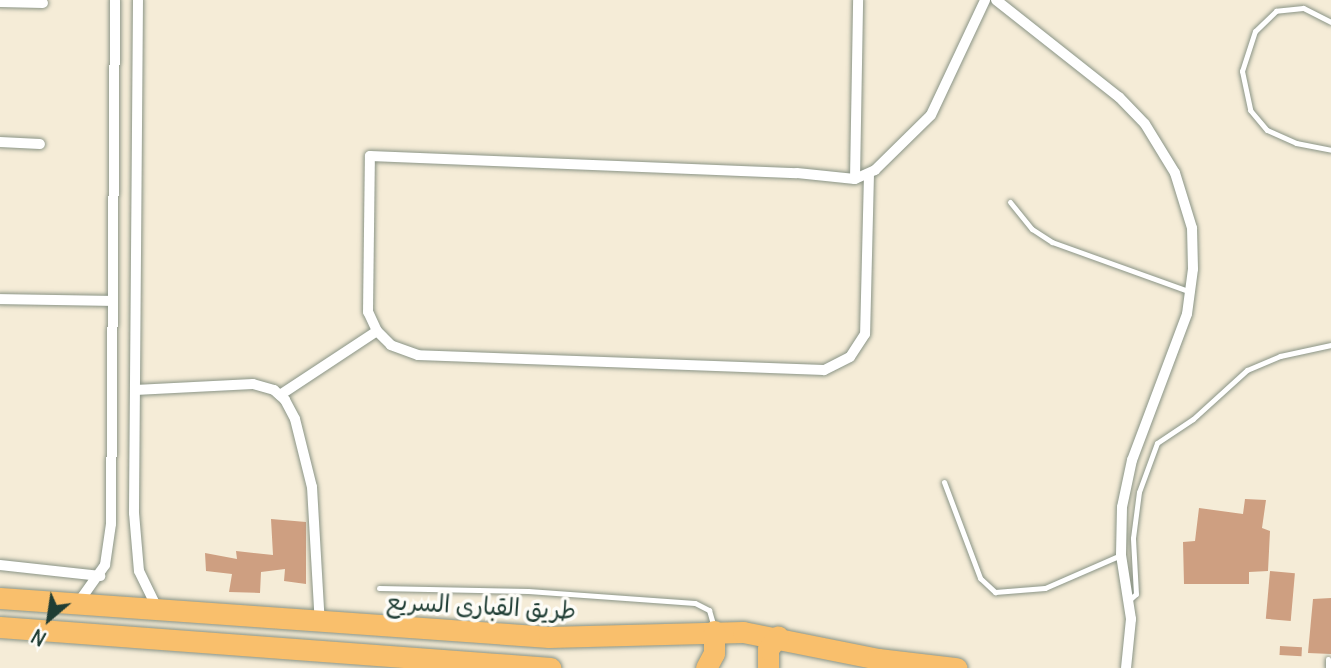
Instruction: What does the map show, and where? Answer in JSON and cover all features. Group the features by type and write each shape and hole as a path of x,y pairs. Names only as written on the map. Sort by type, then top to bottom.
{"highway":[{"name":"طريق القبارى السريع","path":"0,598 320,624 589,638 714,631 778,636 878,659 956,668"},
{"path":"0,627 178,637 324,655 550,668"},
{"path":"706,668 714,653 714,631"},
{"path":"0,636 135,642 178,637"},
{"path":"768,668 768,649 778,636"}],"street":[{"path":"78,603 100,576 111,524 115,0"},
{"path":"138,0 135,390 137,560 158,610"},
{"path":"855,179 858,0"},
{"path":"869,174 865,334 850,357 824,370 418,355 391,345 377,331 366,298 370,156 797,173 855,179 869,174 911,140 932,115 985,0"},
{"path":"996,0 1119,97 1157,140 1188,209 1194,247 1191,292 1177,347 1126,483 1121,555 1129,600 1131,636 1126,668"},
{"path":"0,2 43,3"},
{"path":"0,142 40,144"},
{"path":"0,299 111,302"},
{"path":"280,395 377,331"},
{"path":"135,390 253,384 280,395 293,412 312,487 320,624"},
{"path":"0,565 100,576"}],"lane":[{"path":"1331,22 1303,8 1276,11 1255,31 1242,71 1250,110 1267,130 1296,143 1331,150"},
{"path":"1010,202 1032,229 1052,242 1191,292"},
{"path":"1129,600 1136,594 1133,538 1139,492 1157,443 1193,419 1247,370 1280,356 1331,345"},
{"path":"944,482 980,578 995,592 1045,588 1121,555"},
{"path":"379,588 503,590 695,604 709,610 714,631"},
{"path":"1328,659 1328,668"}],"building":[{"path":"1245,499 1266,500 1262,528 1270,531 1268,571 1249,572 1249,584 1184,584 1183,542 1195,541 1199,508 1243,514"},
{"path":"271,519 306,522 306,584 284,581 285,569 261,572 260,593 229,592 232,574 206,571 205,553 237,559 236,551 273,555"},
{"path":"1270,571 1295,573 1291,621 1266,619"},
{"path":"1331,598 1331,654 1308,653 1313,599"},
{"path":"1280,646 1302,647 1301,656 1280,655"}]}
